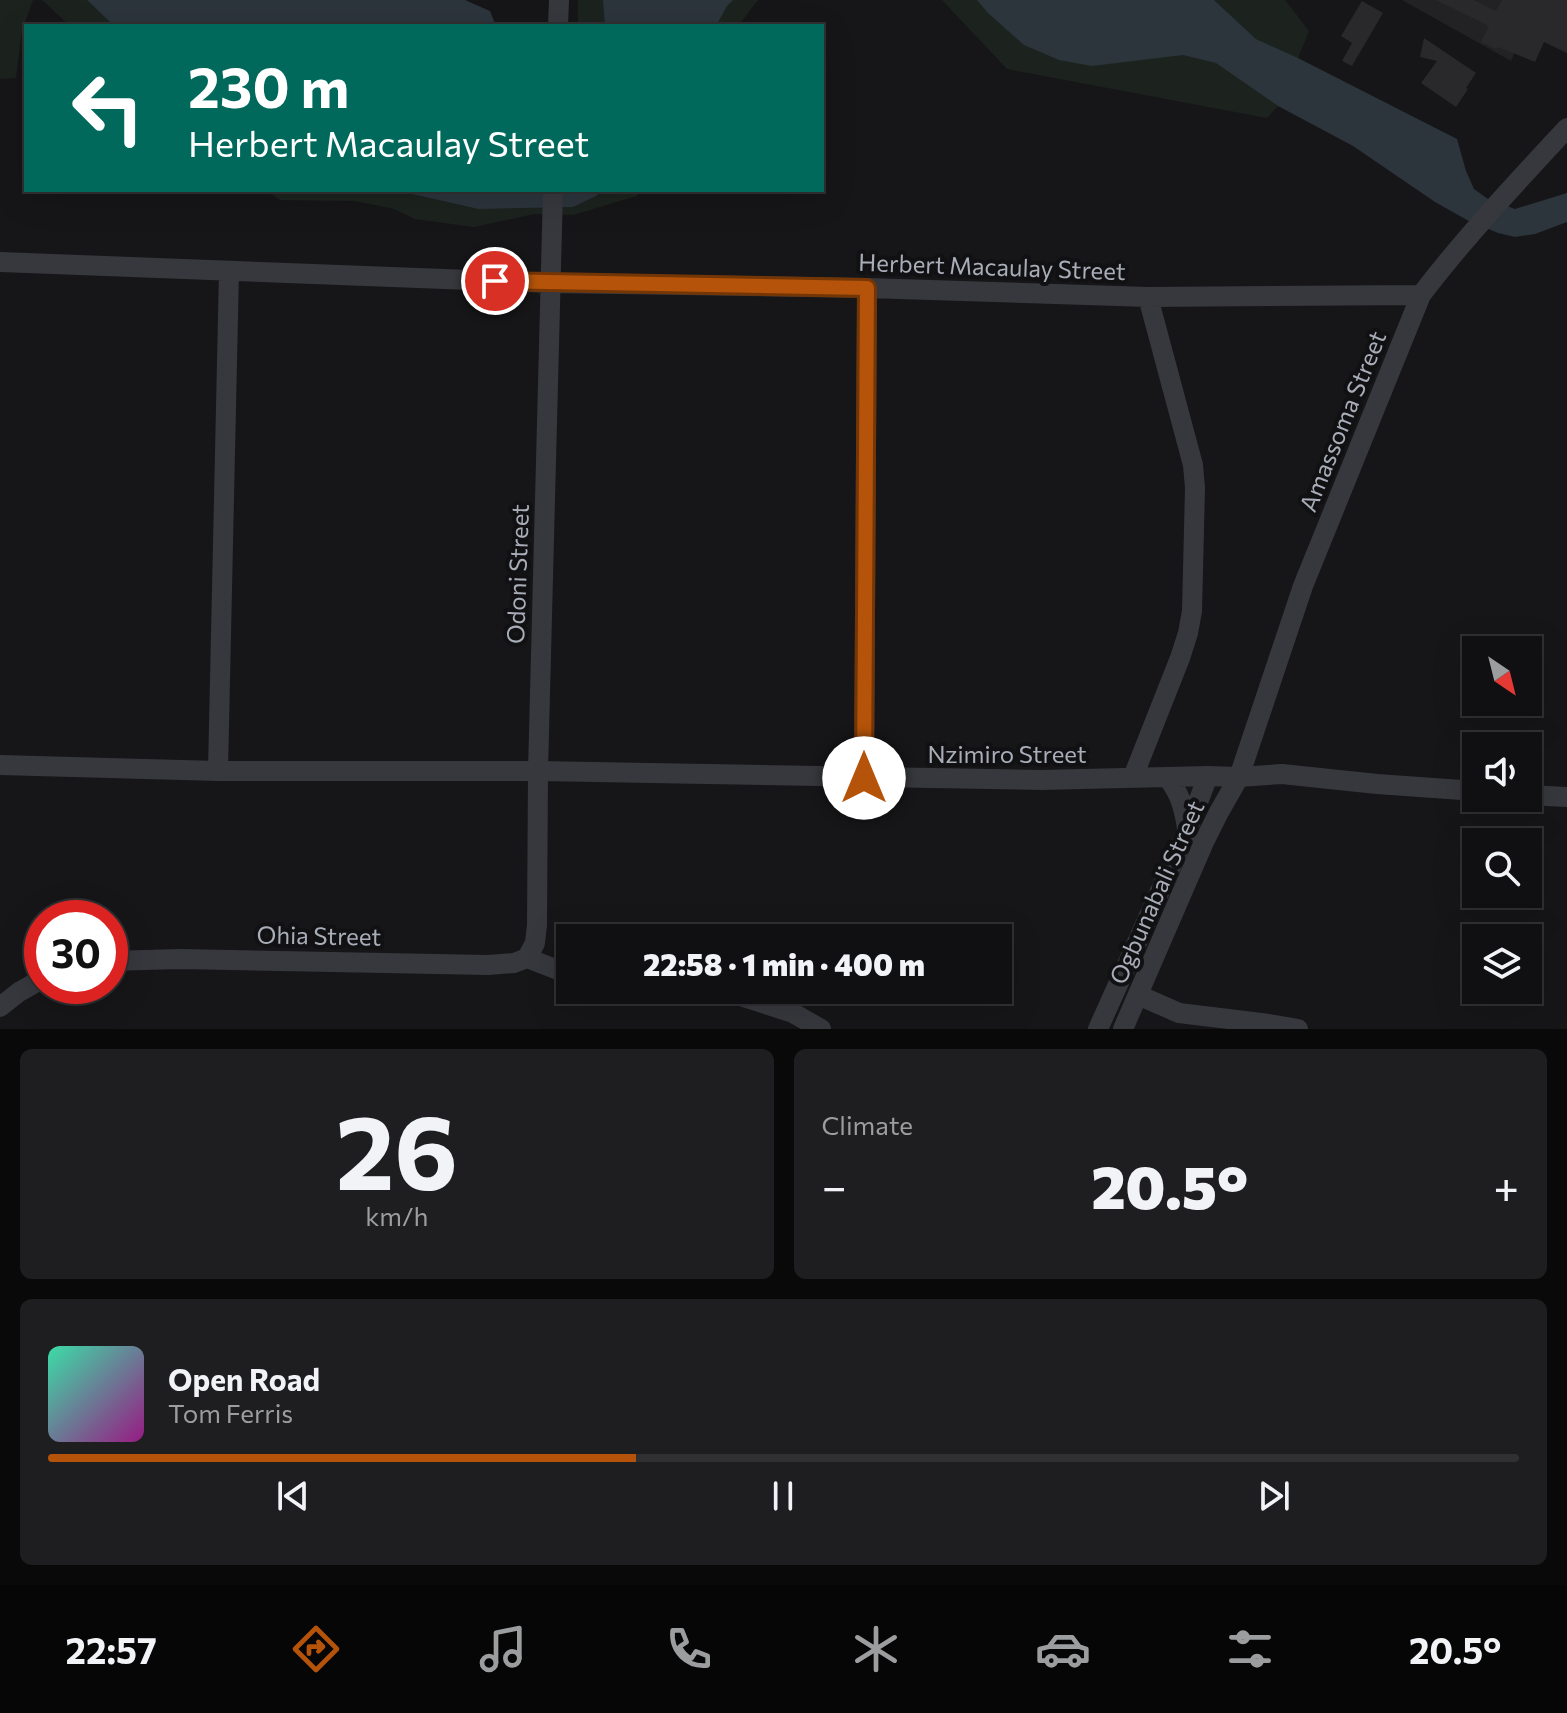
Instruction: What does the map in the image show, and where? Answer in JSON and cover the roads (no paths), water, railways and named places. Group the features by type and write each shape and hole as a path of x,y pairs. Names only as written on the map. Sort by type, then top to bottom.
{"street":[{"path":"558,24 559,0"},
{"name":"Amassoma Street","path":"1239,777 1303,586 1421,295 1501,198 1567,128"},
{"name":"Odoni Street","path":"527,958 535,943 537,925 538,771 556,284 553,192"},
{"name":"Herbert Macaulay Street","path":"0,262 556,284 867,288 1148,297 1421,295"},
{"path":"218,771 229,271"},
{"path":"864,778 867,288"},
{"path":"1133,777 1180,658 1192,611 1193,465 1148,297"},
{"name":"Nzimiro Street","path":"0,765 218,771 538,771 1041,780 1282,774 1462,790"},
{"name":"Ogbunabali Street","path":"1098,1029 1187,831 1208,776"},
{"path":"1167,777 1182,800 1187,831"},
{"name":"Ogbunabali Street","path":"1123,1029 1204,842 1239,777"},
{"path":"1542,796 1567,797"},
{"path":"527,958 556,969"},
{"name":"Ohia Street","path":"128,960 488,965 514,963 527,958"},
{"path":"0,1007 24,989"},
{"path":"1138,995 1179,1013 1298,1029"},
{"path":"765,1004 793,1013 821,1029"}]}
